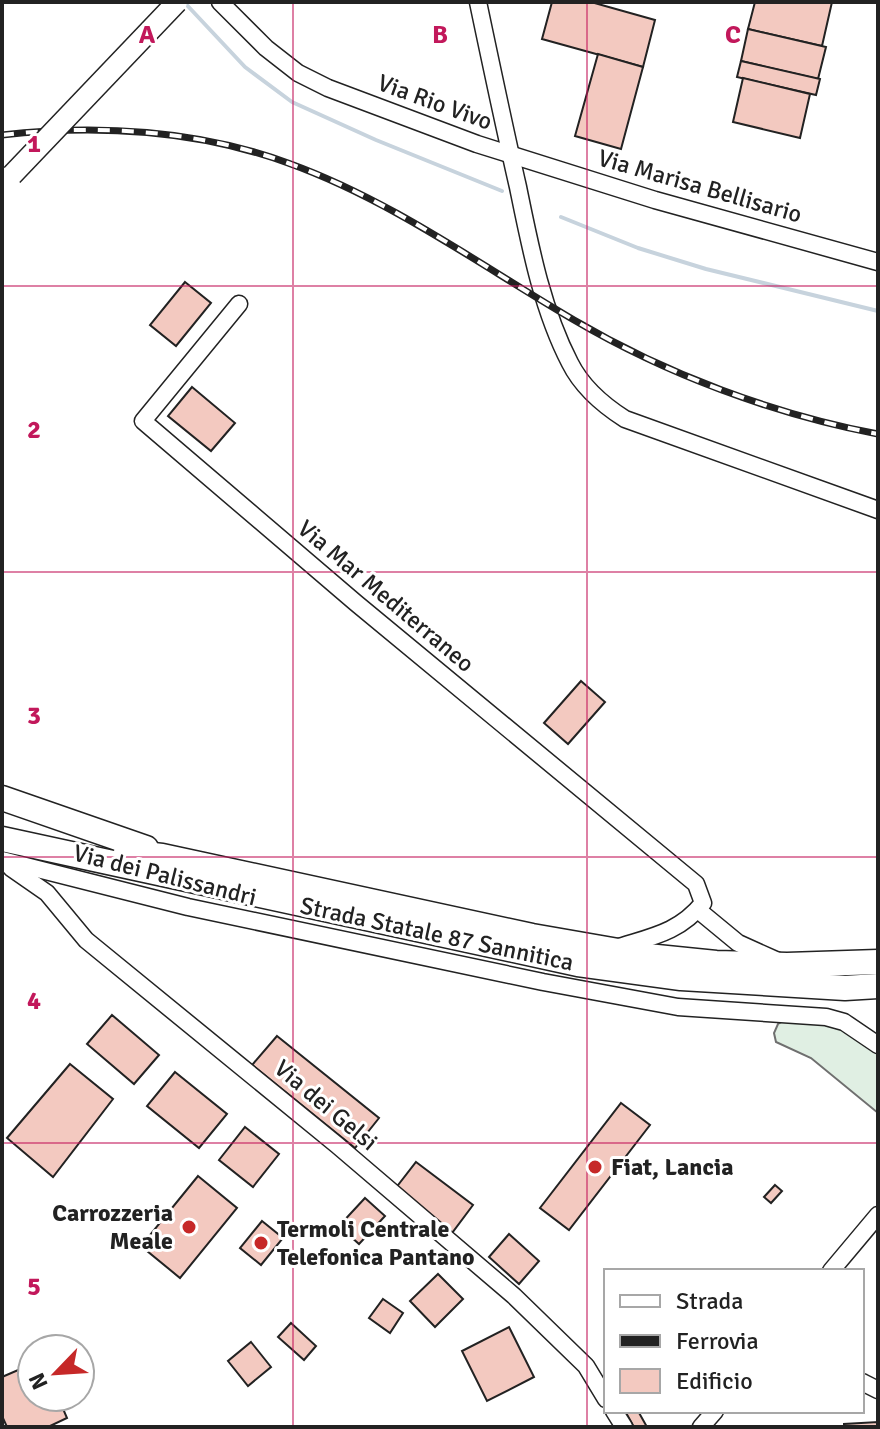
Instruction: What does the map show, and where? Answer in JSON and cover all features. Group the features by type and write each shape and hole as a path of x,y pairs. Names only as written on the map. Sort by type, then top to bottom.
{"highway":[{"path":"2,798 142,846 162,856"},
{"path":"2,825 140,855 162,856"},
{"name":"Strada Statale 87 Sannitica","path":"2,839 578,964 681,978 845,988 878,986"},
{"name":"Strada Statale 87 Sannitica","path":"162,856 609,950 678,960 787,965 878,962"}],"main road":[{"path":"12,175 177,2"}],"street":[{"name":"Via Rio Vivo","path":"220,2 266,48 298,73 328,88 510,154 478,2"},
{"name":"Via Marisa Bellisario","path":"510,154 655,200 878,262"},
{"path":"510,154 553,327 571,366 605,406 625,419 878,510"},
{"name":"Via Mar Mediterraneo","path":"239,304 143,421 368,613 696,884 703,903 698,910"},
{"name":"Via dei Palissandri","path":"2,862 188,907 543,982 678,1007 826,1017 844,1022 878,1045"},
{"name":"Via dei Gelsi","path":"2,862 47,893 86,940 337,1145 514,1296 586,1366 604,1396"},
{"path":"609,950 664,934 698,910 738,943 787,965"},
{"path":"833,1269 878,1215"}],"green space":[{"path":"787,1019 836,1027 878,1054 878,1113 811,1058 776,1042 774,1033 778,1024"}],"building":[{"path":"552,2 591,2 655,20 643,67 542,39"},
{"path":"755,2 832,2 822,46 748,29"},
{"path":"748,29 826,47 818,79 741,61"},
{"path":"598,54 643,67 621,149 575,136"},
{"path":"741,61 820,79 816,95 737,77"},
{"path":"743,78 810,94 800,138 733,122"},
{"path":"185,282 211,303 176,346 150,325"},
{"path":"192,387 235,423 211,451 168,416"},
{"path":"581,681 605,702 568,744 544,723"},
{"path":"112,1015 159,1055 134,1084 87,1044"},
{"path":"277,1036 379,1118 355,1148 252,1065"},
{"path":"70,1064 113,1099 53,1177 7,1138"},
{"path":"175,1072 227,1114 199,1148 147,1106"},
{"name":"Fiat, Lancia","path":"621,1103 650,1125 569,1230 540,1208"},
{"path":"245,1127 279,1154 253,1187 219,1160"},
{"path":"416,1162 473,1205 452,1233 395,1189"},
{"name":"Carrozzeria Meale","path":"198,1176 237,1208 180,1278 141,1246"},
{"path":"775,1185 782,1191 771,1203 764,1197"},
{"path":"365,1198 385,1216 359,1244 339,1226"},
{"name":"Termoli Centrale Telefonica Pantano","path":"262,1221 283,1238 261,1265 240,1248"},
{"path":"509,1234 539,1261 519,1284 489,1257"},
{"path":"438,1274 463,1299 435,1327 410,1301"},
{"path":"383,1299 403,1313 390,1333 369,1318"},
{"path":"291,1323 316,1346 304,1360 278,1337"},
{"path":"509,1327 534,1377 487,1401 462,1351"},
{"path":"251,1342 271,1367 248,1386 228,1361"},
{"path":"16,1371 16,1413 65,1413 67,1418 48,1427 7,1427 2,1416 2,1377"},
{"path":"626,1413 639,1413 647,1427 634,1427"},
{"path":"878,1422 878,1427 844,1427 844,1424"}],"waterway":[{"path":"184,2 245,67 292,102 502,191"},
{"path":"561,217 638,248 706,269 878,311"}],"railway":[{"path":"2,135 74,130 147,132 219,143 288,163 399,214 609,340 683,375 799,415 878,434"}],"place":[{"name":"Fiat, Lancia","path":"595,1167"},
{"name":"Carrozzeria Meale","path":"189,1227"},
{"name":"Termoli Centrale Telefonica Pantano","path":"261,1243"}]}
